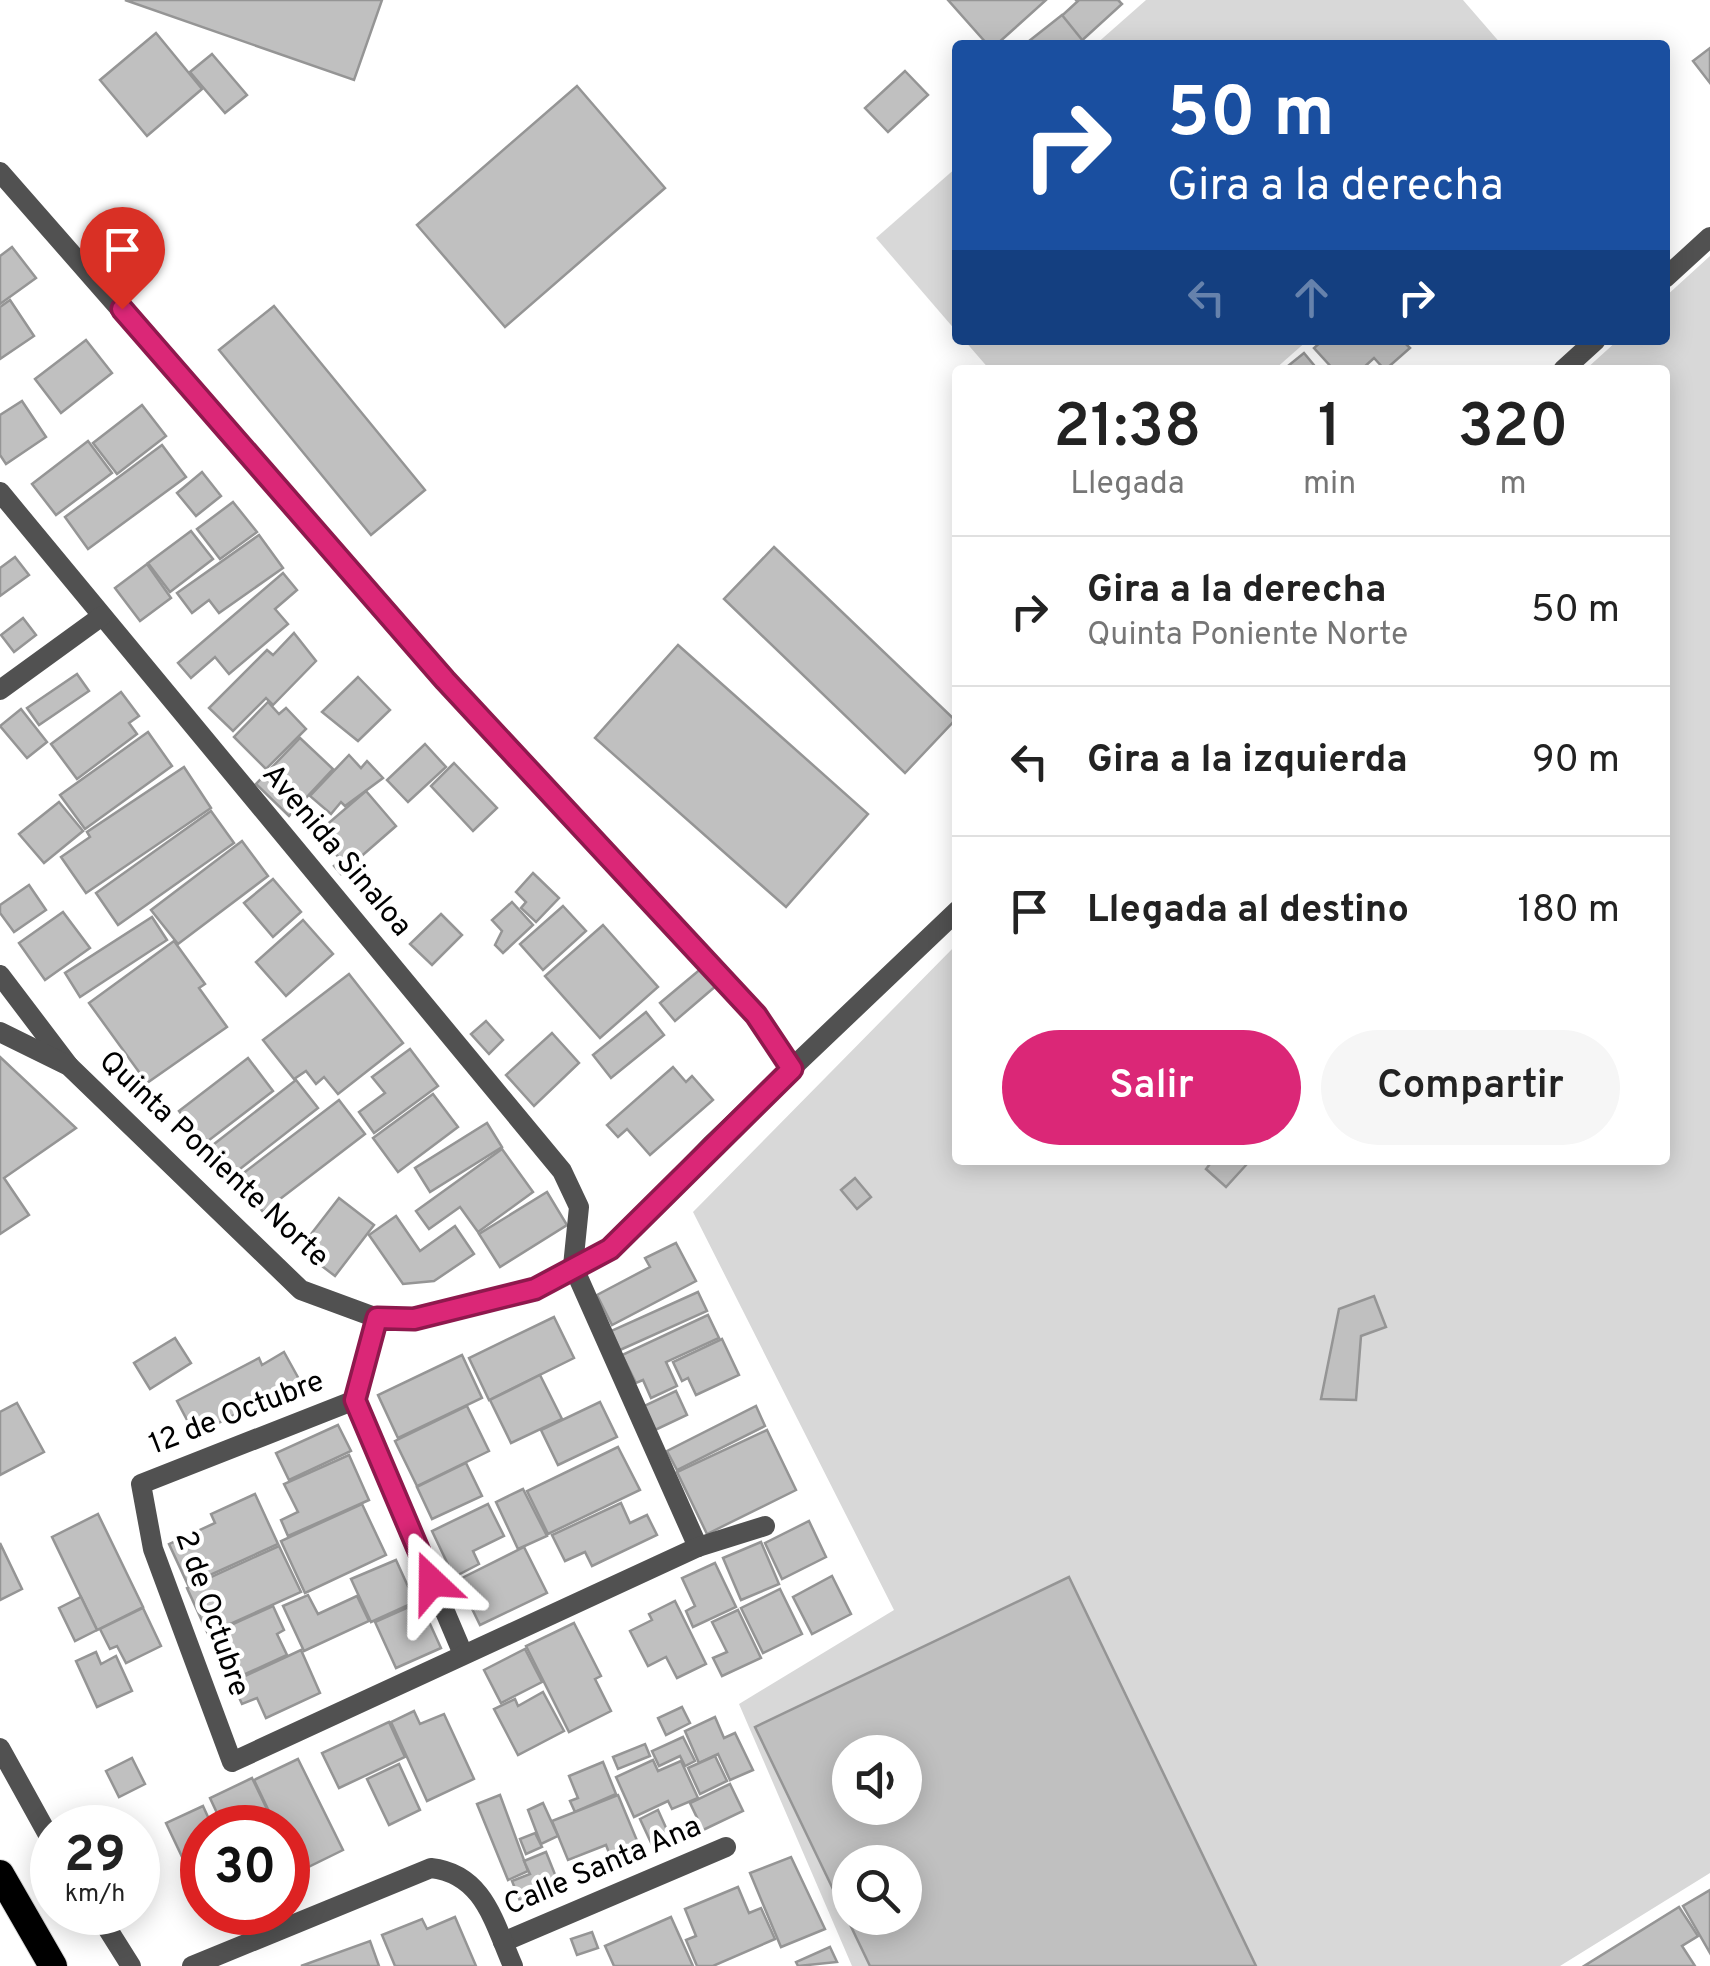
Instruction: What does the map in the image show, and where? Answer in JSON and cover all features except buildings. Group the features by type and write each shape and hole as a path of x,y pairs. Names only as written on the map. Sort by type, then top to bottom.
{"highway":[{"path":"0,1874 53,1966"}],"street":[{"path":"0,172 445,680 756,1015 792,1069"},
{"path":"1670,273 1710,237"},
{"path":"1568,365 1590,345"},
{"name":"Avenida Sinaloa","path":"0,492 562,1171 579,1207 573,1266"},
{"path":"0,690 102,616"},
{"name":"Quinta Poniente Norte","path":"0,1032 69,1066 302,1290 377,1318 414,1319 535,1289 610,1249 952,916"},
{"path":"0,975 69,1066"},
{"path":"573,1266 698,1547"},
{"path":"377,1318 355,1400 463,1654 698,1547 766,1526"},
{"name":"12 de Octubre","path":"141,1484 355,1400"},
{"name":"2 de Octubre","path":"141,1484 153,1549 232,1762 463,1654"},
{"path":"0,1748 32,1805"},
{"name":"Calle Santa Ana","path":"502,1942 726,1847"},
{"path":"192,1966 431,1868 457,1873 474,1884 512,1966"},
{"path":"111,1935 131,1966"}],"shaded area":[{"path":"1146,0 1463,0 1498,40 1101,40"},
{"path":"952,171 952,326 876,238"},
{"path":"1710,256 1710,1873 1560,1966 852,1966 839,1935 922,1935 922,1845 832,1845 832,1920 739,1704 894,1610 693,1212 952,949 952,1165 1670,1165 1670,365 1590,365 1612,345 1670,345 1670,292"},
{"path":"968,345 1302,345 1280,365 986,365"}],"route":[{"path":"122,309 445,680 756,1015 792,1069 610,1249 535,1289 414,1319 377,1318 355,1400 432,1582"}]}
